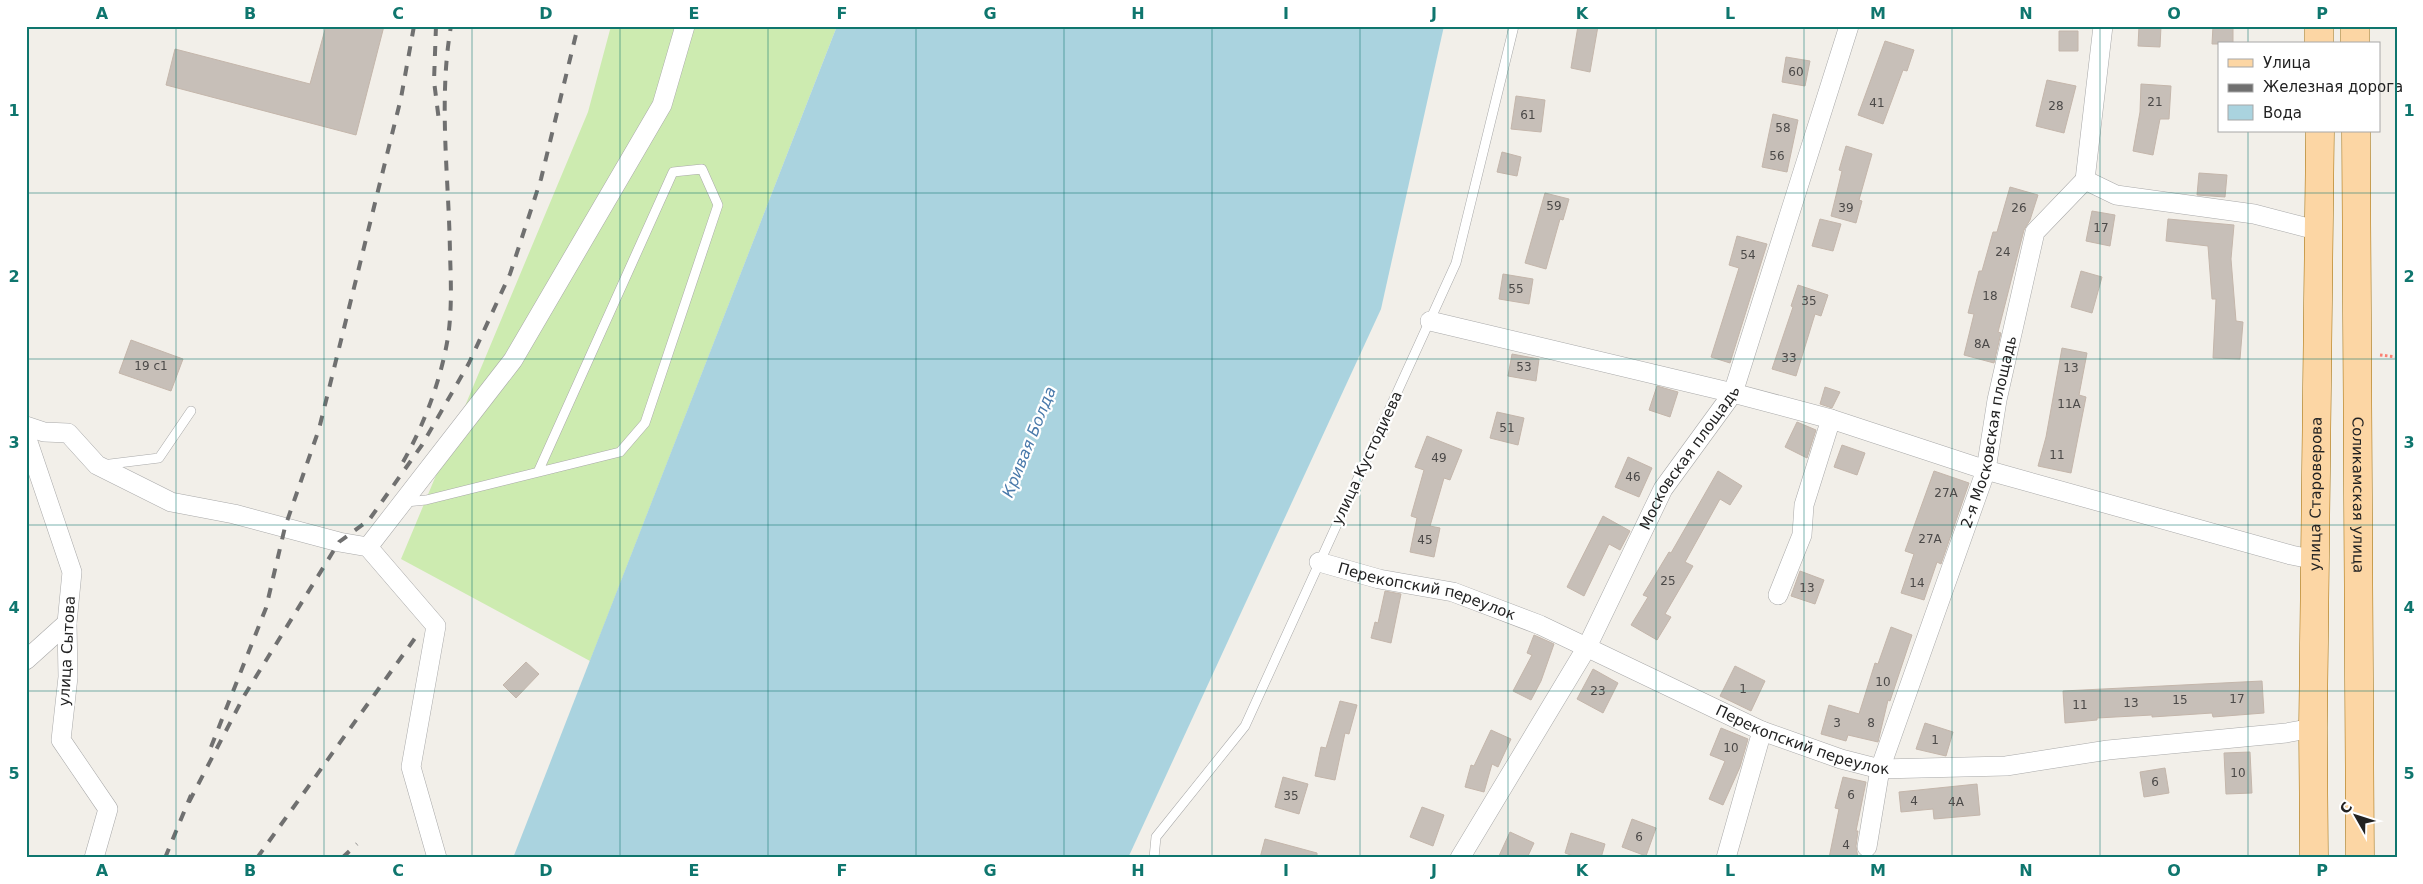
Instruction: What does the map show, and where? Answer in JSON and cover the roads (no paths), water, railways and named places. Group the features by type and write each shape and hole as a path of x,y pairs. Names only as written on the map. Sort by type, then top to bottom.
{"main road":[{"path":"2319,26 2319,42"},
{"path":"2355,26 2355,42"},
{"name":"улица Староверова","path":"2314,858 2313,728 2320,132"},
{"name":"Соликамская улица","path":"2356,132 2360,858"}],"street":[{"path":"368,546 512,360 662,105 685,26"},
{"name":"Московская площадь","path":"1460,858 1587,647 1663,489 1733,393 1849,26"},
{"path":"2103,26 2085,180 2116,195 2254,214 2320,232"},
{"name":"2-я Московская площадь","path":"1867,847 1880,769 1986,470 1997,400 2035,232 2085,180"},
{"path":"1430,321 1733,393 1831,419 1986,470 2291,555 2316,560"},
{"path":"1778,595 1802,535 1804,505 1831,419"},
{"path":"26,426 44,432 68,433 97,465 171,502 234,514 339,542 368,546 436,626 411,767 436,858"},
{"name":"улица Сытова","path":"26,436 32,476 72,572 67,623 68,677 61,740 108,809 94,858"},
{"name":"Перекопский переулок","path":"1319,562 1379,578 1453,592 1540,625 1762,731 1841,759 1880,769 2006,766 2108,750 2286,733 2313,728"},
{"path":"26,660 67,623"},
{"path":"1726,858 1762,731"}],"lane":[{"name":"улица Кустодиева","path":"1154,858 1156,837 1245,726 1456,263 1514,26"},
{"path":"403,502 426,500 620,452 645,423 718,204 702,169 673,172 538,472"},
{"path":"97,465 159,458 191,411"}],"water":[{"name":"Кривая Болда","path":"837,26 1444,26 1381,309 1128,858 513,858"}],"railway":[{"path":"211,747 266,608 285,527 319,429 401,98 414,26"},
{"path":"436,26 434,81 439,121"},
{"path":"403,462 431,402 448,337 451,275 445,140 445,83 451,26"},
{"path":"189,802 244,696 339,542 369,520 422,445 469,363 510,274 541,179 578,26"},
{"path":"257,858 418,634"},
{"path":"165,858 191,795"},
{"path":"342,858 357,844"}]}
